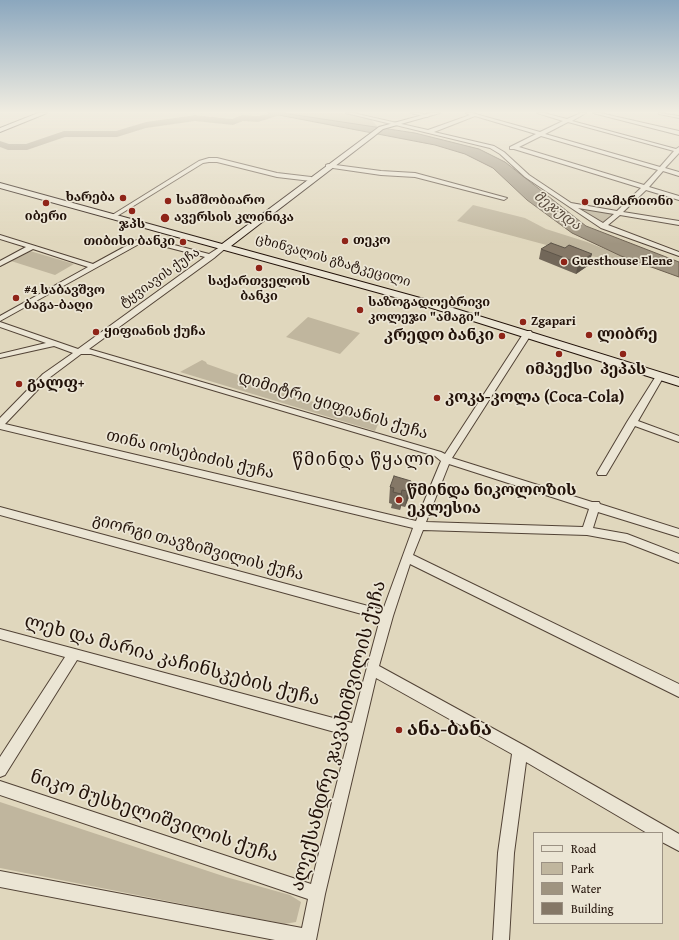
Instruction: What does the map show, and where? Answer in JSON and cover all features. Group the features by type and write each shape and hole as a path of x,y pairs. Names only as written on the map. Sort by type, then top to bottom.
{"main road":[{"path":"225,246 340,157"},
{"name":"ცხინვალის გზატკეცილი","path":"0,185 112,217 225,246 420,300 679,382"}],"street":[{"path":"506,157 527,176 568,205 603,227 679,254"},
{"path":"545,157 644,189 679,198"},
{"path":"621,157 679,174"},
{"path":"603,227 644,189 673,157"},
{"path":"112,217 201,162 209,160 217,160 278,175 311,179"},
{"path":"328,166 381,173 415,175 504,198"},
{"path":"568,205 679,223"},
{"path":"0,237 92,266"},
{"path":"0,319 137,242 151,241 212,257"},
{"name":"ტყვიავის ქუჩა","path":"0,425 46,376 212,257 225,246"},
{"path":"0,264 32,247"},
{"name":"დიმიტრი ყიფიანის ქუჩა","path":"0,324 78,352 91,351 99,353 438,454 446,460 595,505 679,533"},
{"name":"ალექსანდრე ჯავახიშვილის ქუჩა","path":"308,939 317,894 372,669 387,616 407,557 446,460 528,333"},
{"path":"0,356 54,344"},
{"path":"602,473 660,376"},
{"path":"632,422 679,439"},
{"name":"თინა იოსებიძის ქუჩა","path":"0,425 420,526 587,531 628,538 679,559"},
{"path":"587,531 595,505"},
{"name":"გიორგი თავზიშვილის ქუჩა","path":"0,511 387,616"},
{"path":"407,557 679,691"},
{"name":"ლეხ და მარია კაჩინსკების ქუჩა","path":"0,634 356,731"},
{"path":"0,770 73,655"},
{"path":"372,669 520,751 660,832"},
{"path":"501,940 506,853 520,751"},
{"name":"ნიკო მუსხელიშვილის ქუჩა","path":"0,788 317,894"},
{"path":"663,834 679,843"},
{"path":"0,879 308,939"}],"green space":[{"path":"473,205 525,218 546,229 587,242 653,268 580,254 457,221"},
{"path":"585,209 612,214 602,223 583,212"},
{"path":"30,251 74,264 55,275 11,261"},
{"path":"308,317 360,333 340,354 286,337"},
{"path":"202,360 207,364 238,375 241,378 335,409 381,418 375,431 180,372"},
{"path":"0,802 226,877 290,895 301,902 296,922 284,924 0,868"}],"water":[{"name":"მეჯუდა","path":"471,157 495,157 505,162 586,226 679,262 679,277 621,256 572,233 527,200 493,168"}],"building":[{"path":"551,243 565,248 569,245 592,254 578,263 541,249"},
{"path":"394,476 411,481 407,491 402,490 401,494 393,492 394,488 390,487"}],"place":[{"name":"ხარება","path":"123,198"},
{"name":"სამშობიარო","path":"168,201"},
{"name":"თამარიონი","path":"585,202"},
{"name":"იბერი","path":"46,203"},
{"name":"ჯპს","path":"132,211"},
{"name":"ავერსის კლინიკა","path":"165,218"},
{"name":"თეკო","path":"345,241"},
{"name":"თიბისი ბანკი","path":"183,242"},
{"name":"Guesthouse Elene","path":"564,262"},
{"name":"საქართველოს ბანკი","path":"259,268"},
{"name":"#4 საბავშვო ბაგა-ბაღი","path":"16,298"},
{"name":"საზოგადოებრივი კოლეჯი \"ამაგი\"","path":"360,310"},
{"name":"Zgapari","path":"523,322"},
{"name":"ყიფიანის ქუჩა","path":"96,332"},
{"name":"ლიბრე","path":"589,335"},
{"name":"კრედო ბანკი","path":"502,336"},
{"name":"იმპექსი","path":"559,354"},
{"name":"პეპას","path":"623,354"},
{"name":"გალფ+","path":"19,384"},
{"name":"კოკა-კოლა (Coca-Cola)","path":"437,398"},
{"name":"წმინდა ნიკოლოზის ეკლესია","path":"399,500"},
{"name":"ანა-ბანა","path":"399,730"}],"district":[{"name":"წმინდა წყალი","path":"364,460"}]}
